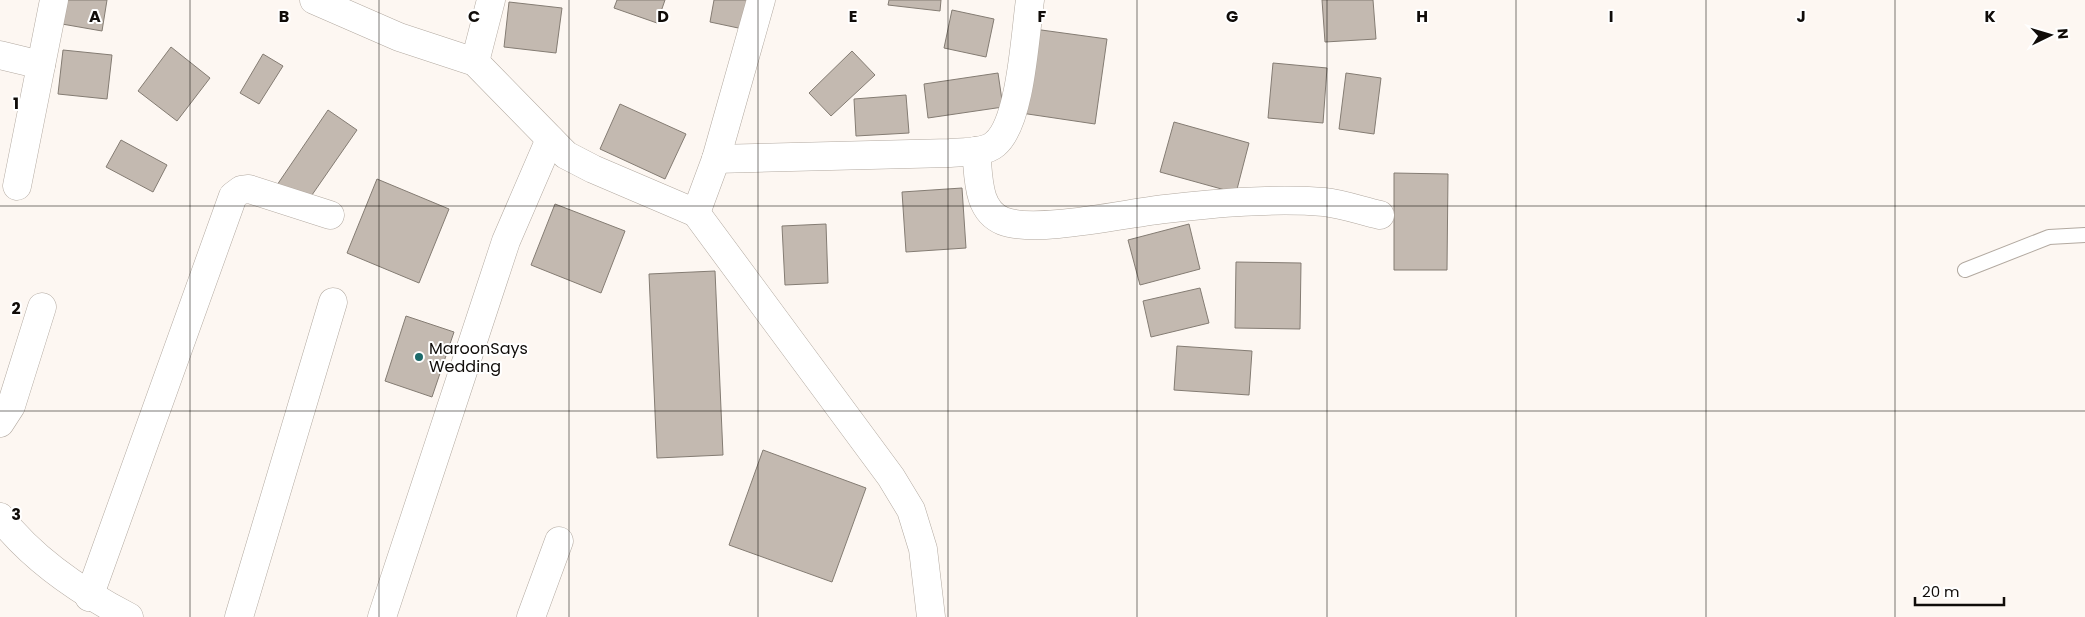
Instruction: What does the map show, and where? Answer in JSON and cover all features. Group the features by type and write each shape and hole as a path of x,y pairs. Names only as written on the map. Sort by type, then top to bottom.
{"street":[{"path":"17,186 54,0"},
{"path":"314,0 399,37 475,62 566,155 593,169 696,213 891,477 911,510 923,549 931,617"},
{"path":"475,62 491,0"},
{"path":"696,213 716,159 761,0"},
{"path":"716,159 976,151 994,145 1007,130 1014,112 1030,0"},
{"path":"0,55 41,65"},
{"path":"382,617 506,241 550,139"},
{"path":"976,151 981,196 990,213 1003,221 1022,225 1042,226 1165,209 1283,201 1326,202 1380,215"},
{"path":"89,597 233,196 241,190 249,189 330,215"},
{"path":"239,617 333,302"},
{"path":"0,423 11,406 42,307"},
{"path":"0,517 16,538 89,597 129,617"},
{"path":"531,617 559,541"}],"lane":[{"path":"1965,270 2049,237 2085,235"}],"building":[{"path":"66,0 107,0 102,31 62,24"},
{"path":"617,0 665,0 657,23 614,8"},
{"path":"714,0 749,0 743,29 710,22"},
{"path":"889,0 941,0 940,11 888,5"},
{"path":"1322,0 1373,0 1376,39 1325,42"},
{"path":"509,2 562,8 556,53 504,47"},
{"path":"952,10 994,19 986,57 944,48"},
{"path":"1034,29 1107,39 1095,124 1021,113"},
{"path":"171,47 210,78 177,121 138,91"},
{"path":"63,50 112,55 107,99 58,94"},
{"path":"852,51 875,75 831,116 809,93"},
{"path":"263,54 283,66 259,104 240,93"},
{"path":"1273,63 1327,68 1323,123 1268,118"},
{"path":"998,73 1003,107 928,118 924,84"},
{"path":"1346,73 1381,78 1374,134 1339,129"},
{"path":"906,95 909,133 856,136 854,99"},
{"path":"620,104 686,134 665,179 600,149"},
{"path":"328,110 357,130 305,205 277,185"},
{"path":"1174,122 1249,143 1236,193 1160,172"},
{"path":"121,140 167,165 153,192 106,167"},
{"path":"1394,173 1448,174 1447,270 1394,270"},
{"path":"377,179 449,209 419,283 347,253"},
{"path":"962,188 966,248 906,252 902,192"},
{"path":"555,204 625,231 601,293 531,265"},
{"path":"826,224 828,283 785,285 782,226"},
{"path":"1189,224 1200,269 1140,285 1128,240"},
{"path":"1236,262 1301,263 1300,329 1235,328"},
{"path":"715,271 723,455 657,458 649,274"},
{"path":"1200,288 1209,323 1151,337 1143,301"},
{"name":"MaroonSays Wedding","path":"406,316 454,332 432,397 385,381"},
{"path":"1177,346 1252,351 1249,395 1174,390"},
{"path":"763,450 866,488 832,582 729,545"}],"place":[{"name":"MaroonSays Wedding","path":"419,357"}]}
